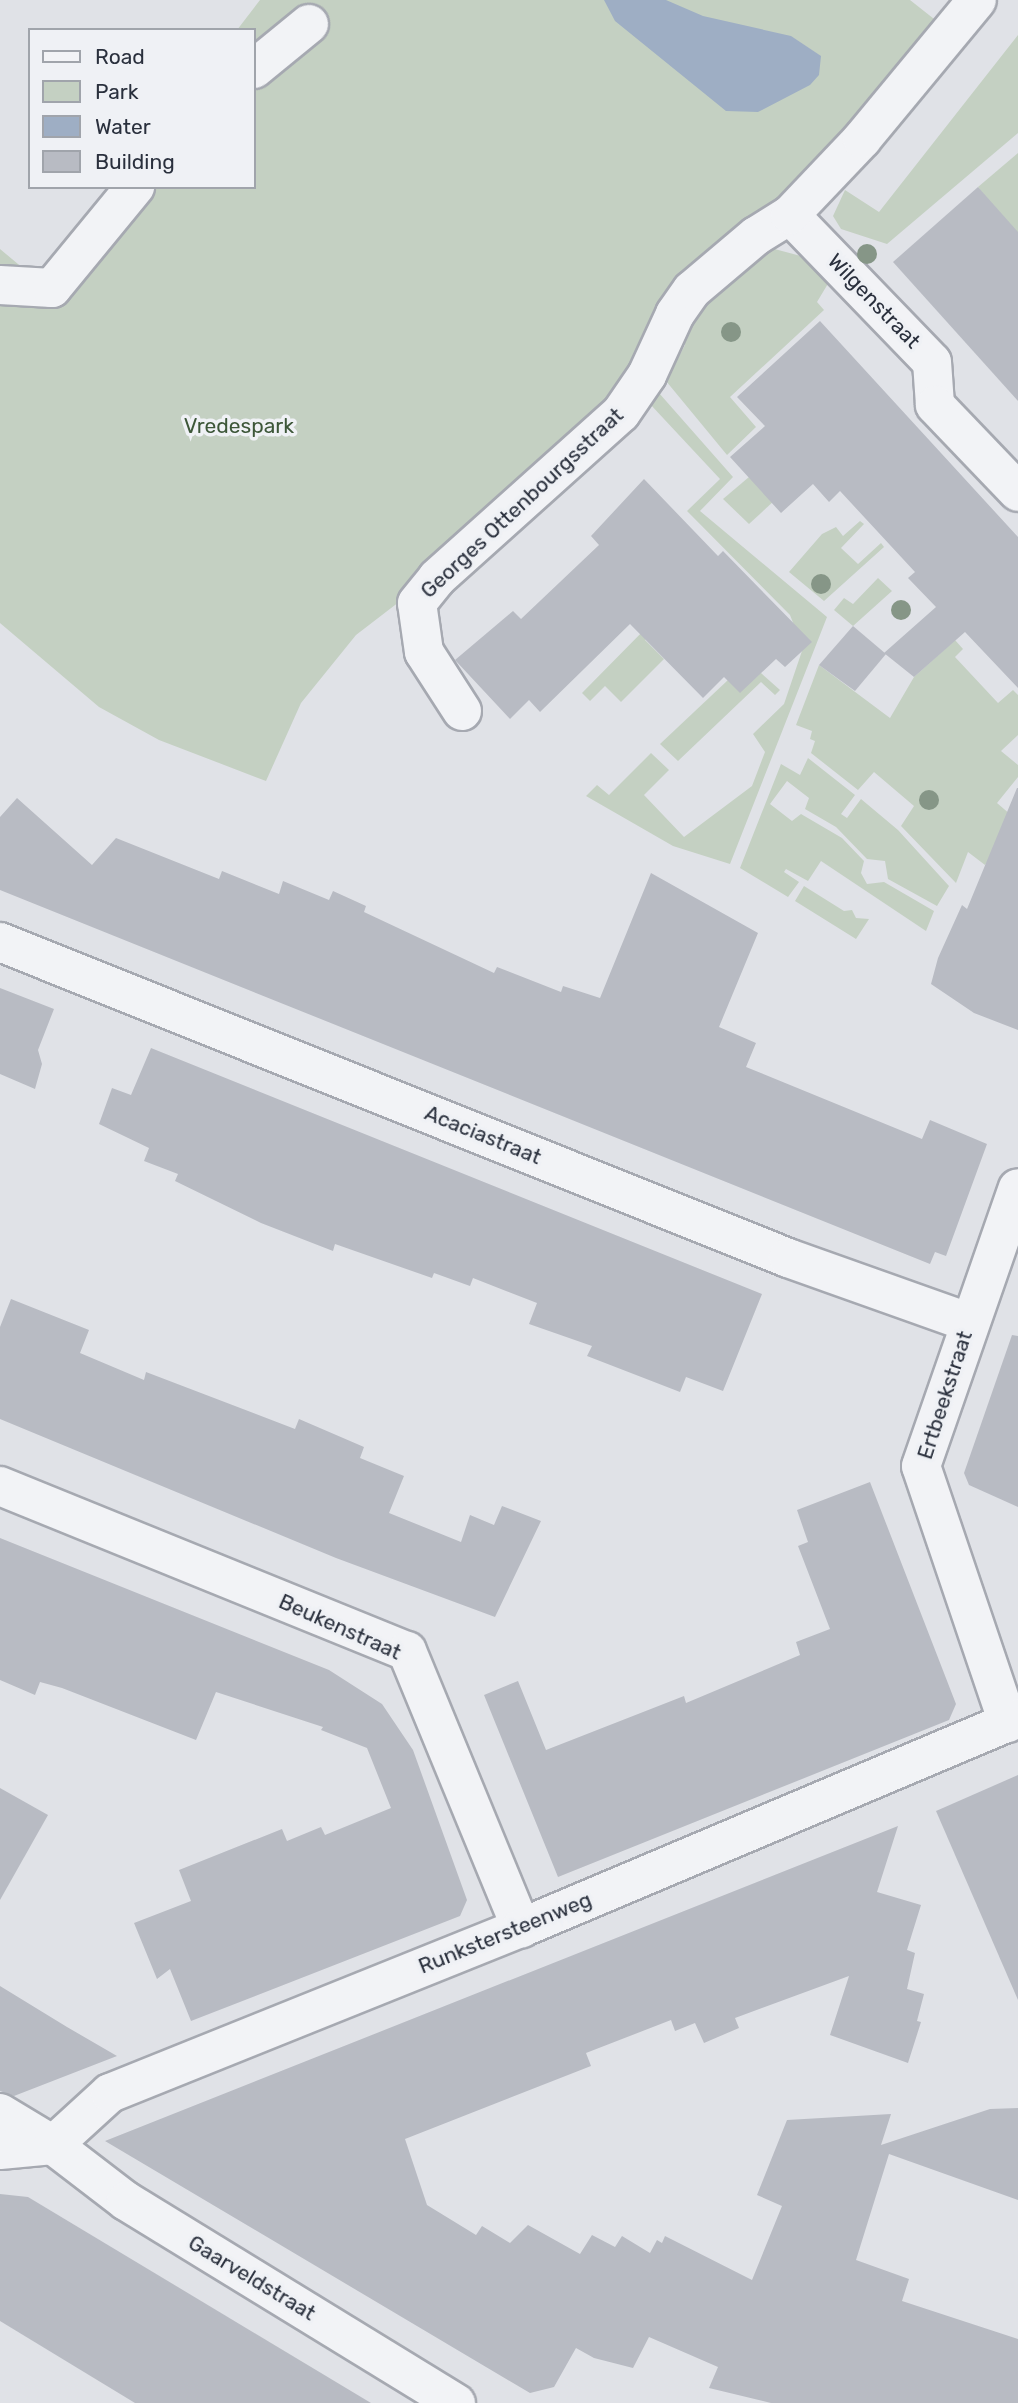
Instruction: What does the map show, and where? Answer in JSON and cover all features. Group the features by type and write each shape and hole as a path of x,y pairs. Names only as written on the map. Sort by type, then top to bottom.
{"street":[{"name":"Georges Ottenbourgsstraat","path":"462,711 424,652 417,603 437,579 621,413 647,375 675,314 692,290 755,236 790,215 862,139 975,1"},
{"path":"256,67 309,24"},
{"path":"0,285 52,288 133,189"},
{"name":"Wilgenstraat","path":"790,215 932,362 935,404 1018,492"},
{"name":"Acaciastraat","path":"0,942 775,1252 968,1322"},
{"name":"Ertbeekstraat","path":"1013,1720 920,1466 968,1322 1018,1188"},
{"name":"Beukenstraat","path":"0,1486 407,1651 521,1928"},
{"name":"Runkstersteenweg","path":"53,2145 110,2093 521,1928 1013,1720"},
{"name":"Gaarveldstraat","path":"0,2113 53,2145 126,2201 456,2403"},
{"path":"0,2150 53,2145"}],"green space":[{"name":"Vredespark","path":"260,0 910,0 948,30 845,151 728,249 615,408 438,572 356,635 301,703 266,781 159,740 99,707 0,623 0,249 24,269 43,269 115,189 256,189 256,28 239,28"},
{"path":"1018,35 1018,133 887,244 841,229 833,216 845,190 879,212"},
{"path":"1018,153 1018,240 978,187"},
{"path":"767,247 827,263 832,277 817,302 824,310 730,397 756,427 727,455 666,381 685,345 676,333 686,317"},
{"path":"659,393 733,477 700,511 827,617 730,864 673,846 586,796 597,785 609,795 651,753 669,770 644,795 684,837 752,786 765,752 753,734 784,704 803,648 790,615 687,511 720,479 650,404"},
{"path":"749,477 788,488 749,524 723,499"},
{"path":"860,521 864,524 841,548 858,564 881,543 884,547 824,601 789,572 822,534 836,527 843,536"},
{"path":"878,578 892,591 853,626 834,610 844,598 853,604"},
{"path":"650,624 655,630 645,640 664,659 621,702 605,686 590,701 582,693"},
{"path":"955,640 963,649 955,657 998,703 1013,690 1018,695 1018,735 1001,751 1018,765 1018,777 997,803 1018,821 985,865 968,852 956,883 901,826 914,806 874,772 858,790 811,753 815,741 810,739 812,731 796,725 819,665 890,718 914,677"},
{"path":"761,673 780,690 775,695 761,682 678,761 660,744 728,680"},
{"path":"808,758 855,795 841,814 847,818 861,799 898,830 949,886 937,906 888,879 885,861 867,859 836,827 805,809 809,798 787,781 770,804 792,821 801,814 842,838 864,861 861,873 867,884 884,882 934,911 926,931 821,861 808,881 786,869 784,872 799,882 788,897 740,868 781,764 800,775"},
{"path":"804,886 844,911 852,910 856,918 869,919 856,939 795,901"}],"water":[{"path":"604,0 666,0 703,16 791,36 821,56 819,75 810,85 758,112 726,111 615,21"}],"building":[{"path":"978,187 1018,232 1018,401 893,262"},
{"path":"820,321 1018,537 1018,688 965,632 914,677 884,653 936,607 908,578 915,572 840,491 829,502 813,484 781,513 730,457 765,426 737,397"},
{"path":"644,479 718,556 723,551 812,642 785,667 776,659 740,693 724,677 703,698 630,624 540,712 529,700 510,719 455,660 513,611 521,619 599,545 591,536"},
{"path":"853,626 886,654 855,691 819,665"},
{"path":"1017,788 1018,1030 974,1013 931,984 938,958 962,905 967,909"},
{"path":"17,798 92,865 116,838 219,879 222,871 279,894 283,881 329,900 333,891 366,906 364,912 494,973 497,967 561,992 563,986 600,998 651,873 758,933 719,1027 756,1043 746,1067 922,1139 930,1120 987,1144 946,1256 935,1252 930,1264 0,890 0,817"},
{"path":"0,988 54,1009 38,1050 42,1064 35,1089 0,1074"},
{"path":"151,1048 762,1294 723,1391 686,1377 680,1392 587,1356 592,1346 529,1324 537,1303 473,1278 470,1286 434,1273 432,1278 335,1244 333,1251 261,1223 175,1181 178,1174 144,1161 149,1148 99,1124 112,1088 131,1095"},
{"path":"11,1299 89,1330 80,1353 144,1380 146,1372 295,1429 299,1419 364,1447 360,1458 404,1476 389,1513 461,1542 470,1515 494,1525 502,1506 541,1521 495,1617 336,1558 0,1419 0,1327"},
{"path":"1012,1335 1018,1336 1018,1507 969,1485 964,1473"},
{"path":"870,1482 956,1704 949,1720 558,1877 484,1695 518,1681 546,1750 684,1696 686,1703 800,1655 796,1642 830,1629 798,1546 808,1542 797,1510"},
{"path":"0,1538 329,1670 382,1704 413,1750 467,1900 460,1916 191,2021 170,1969 157,1979 134,1923 191,1901 179,1870 282,1829 287,1841 321,1827 325,1835 391,1808 367,1748 321,1730 323,1727 216,1692 196,1740 62,1688 40,1682 35,1695 0,1680"},
{"path":"1018,1775 1018,2000 936,1811"},
{"path":"0,1788 48,1815 0,1900"},
{"path":"898,1826 877,1892 921,1905 907,1950 915,1953 907,1989 924,1994 917,2021 921,2022 908,2063 830,2035 849,1976 735,2018 739,2028 704,2043 695,2023 675,2031 671,2020 586,2053 591,2066 405,2139 427,2205 476,2235 482,2226 510,2243 528,2225 580,2254 592,2235 615,2247 622,2236 650,2253 657,2240 662,2243 665,2236 752,2280 782,2206 757,2195 787,2120 891,2114 881,2145 990,2109 1018,2108 1018,2200 889,2154 856,2260 909,2279 902,2301 1018,2339 1018,2403 771,2403 709,2388 718,2367 649,2337 633,2368 594,2358 576,2348 554,2387 530,2393 105,2141"},
{"path":"0,1986 117,2056 14,2096 0,2091"},
{"path":"0,2194 28,2197 371,2403 135,2403 0,2321"}]}
